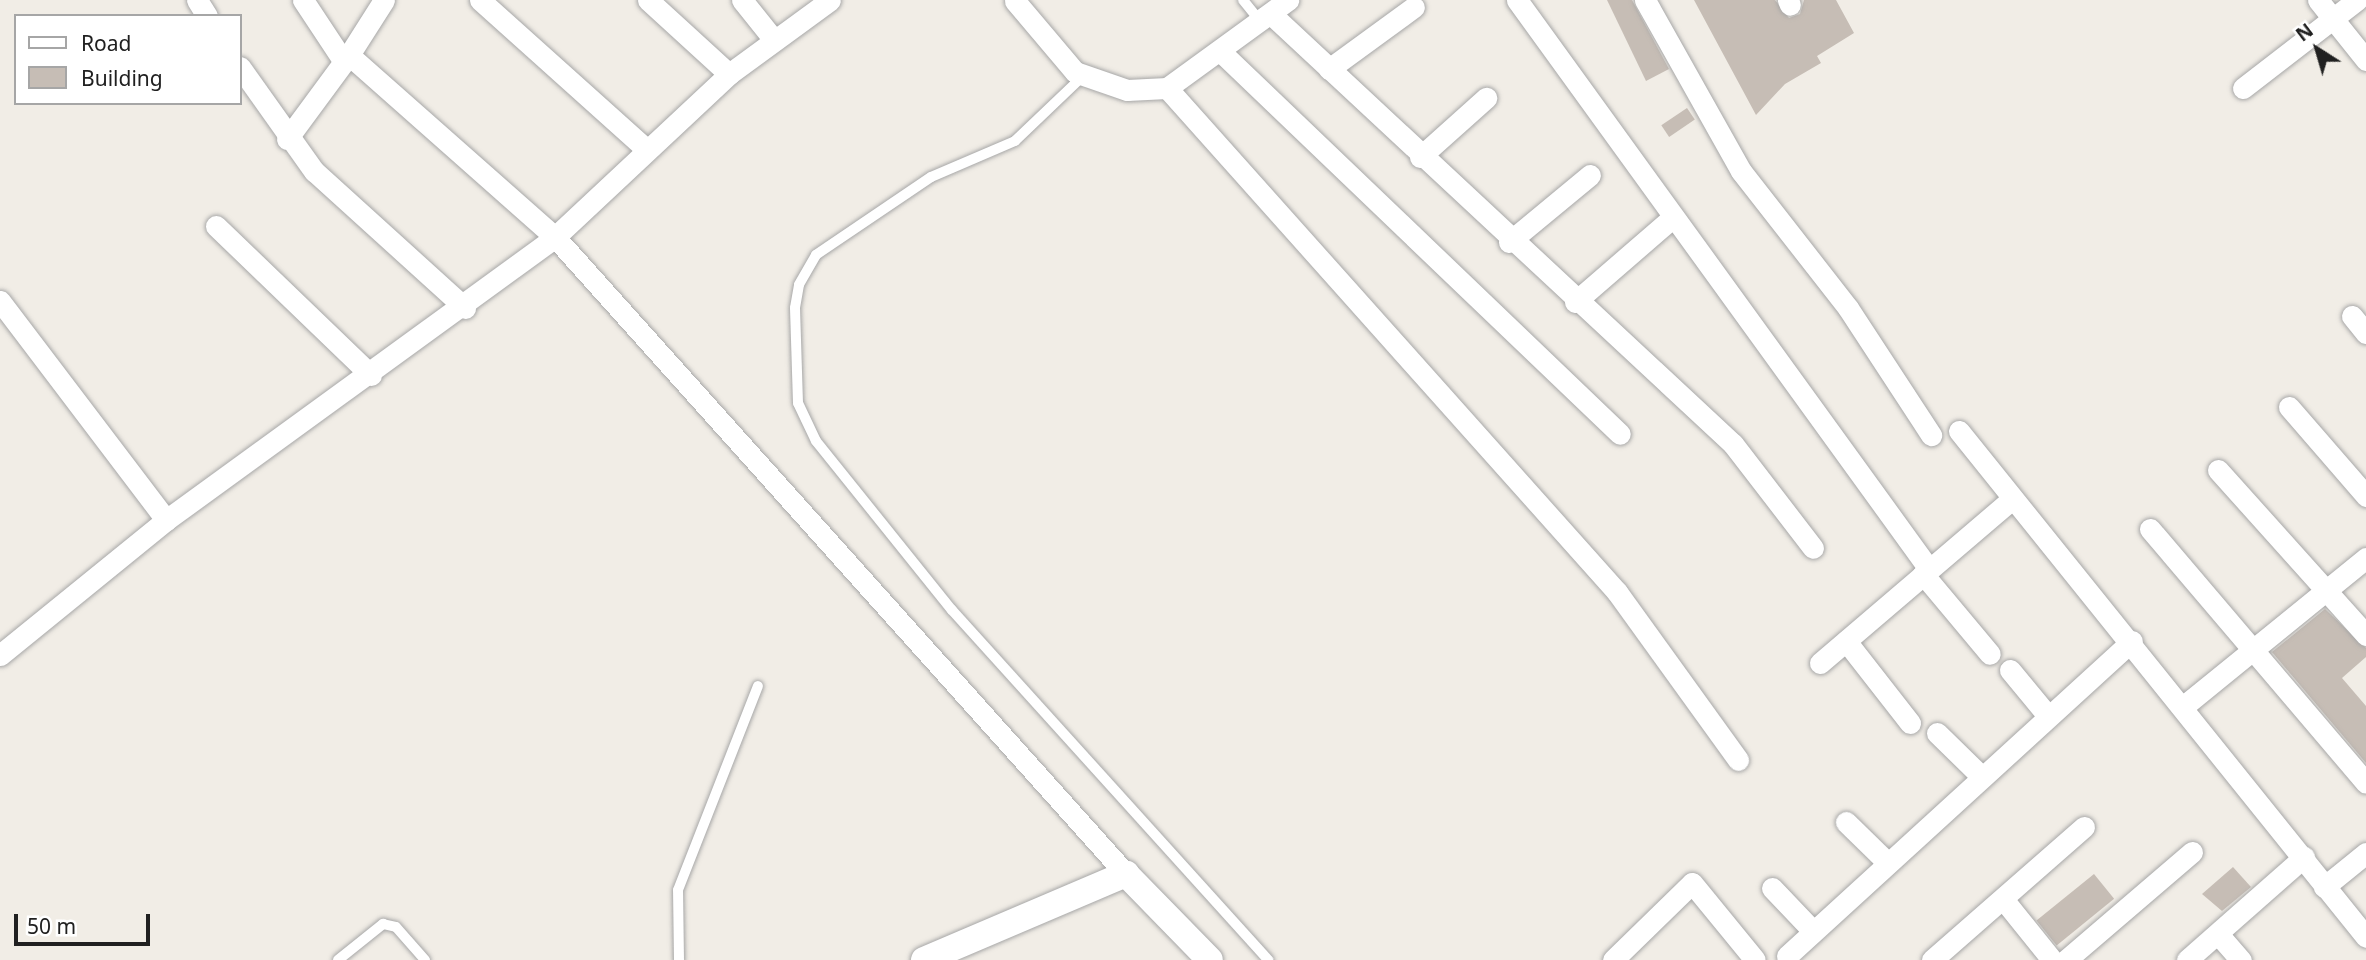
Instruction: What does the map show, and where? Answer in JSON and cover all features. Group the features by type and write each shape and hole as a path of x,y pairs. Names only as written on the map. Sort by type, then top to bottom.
{"street":[{"path":"303,0 347,59 555,237 1126,874 1210,960"},
{"path":"286,139 347,59 384,0"},
{"path":"480,0 645,148"},
{"path":"648,0 729,74"},
{"path":"742,0 774,40"},
{"path":"0,655 166,520 465,308 555,237 645,148 729,74 830,0"},
{"path":"1015,0 1083,76 1117,89 1167,88 1221,52 1288,0"},
{"path":"1517,0 1926,571 1990,654"},
{"path":"1645,0 1741,172 1848,308 1931,435"},
{"path":"2318,0 2366,60"},
{"path":"2243,88 2357,0"},
{"path":"1329,69 1414,7"},
{"path":"1266,18 1329,69 1509,242 1733,444 1813,548"},
{"path":"1221,52 1619,434"},
{"path":"242,69 286,139 465,308"},
{"path":"1167,88 1608,581 1738,760"},
{"path":"1420,157 1486,98"},
{"path":"1509,242 1590,175"},
{"path":"1574,302 1672,218"},
{"path":"216,226 371,375"},
{"path":"0,301 166,520"},
{"path":"2352,316 2366,333"},
{"path":"2289,407 2366,496"},
{"path":"1959,431 2011,500 2186,705 2304,857 2324,887 2366,937"},
{"path":"2218,470 2366,635"},
{"path":"1820,663 2011,500"},
{"path":"2150,530 2254,648 2366,783"},
{"path":"2186,705 2366,558"},
{"path":"1846,640 1910,723"},
{"path":"1787,956 2132,641"},
{"path":"2010,670 2048,716"},
{"path":"1937,733 1982,777"},
{"path":"1846,822 1887,862"},
{"path":"1932,960 2084,827"},
{"path":"2066,960 2192,852"},
{"path":"2324,887 2366,853"},
{"path":"2187,960 2304,857"},
{"path":"923,960 1126,874"},
{"path":"1613,960 1692,883 1755,960"},
{"path":"1772,888 1813,932"},
{"path":"2003,899 2052,960"},
{"path":"2218,934 2241,960"}],"lane":[{"path":"1243,0 1266,18"},
{"path":"1083,76 1015,141 931,177 816,255 799,285 795,308 798,403 816,441 952,610 1268,960"},
{"path":"679,960 678,890 758,686"},
{"path":"338,960 383,924 396,927 425,960"}],"building":[{"path":"1607,0 1632,0 1669,69 1646,81"},
{"path":"1694,0 1775,0 1789,18 1800,14 1804,0 1836,0 1854,33 1817,56 1821,63 1785,84 1756,115"},
{"path":"1687,108 1695,120 1669,137 1661,125"},
{"path":"2325,609 2366,648 2366,657 2342,678 2366,706 2366,763 2272,652"},
{"path":"2233,867 2251,887 2222,911 2202,894"},
{"path":"2094,874 2114,899 2057,945 2036,921"}]}
